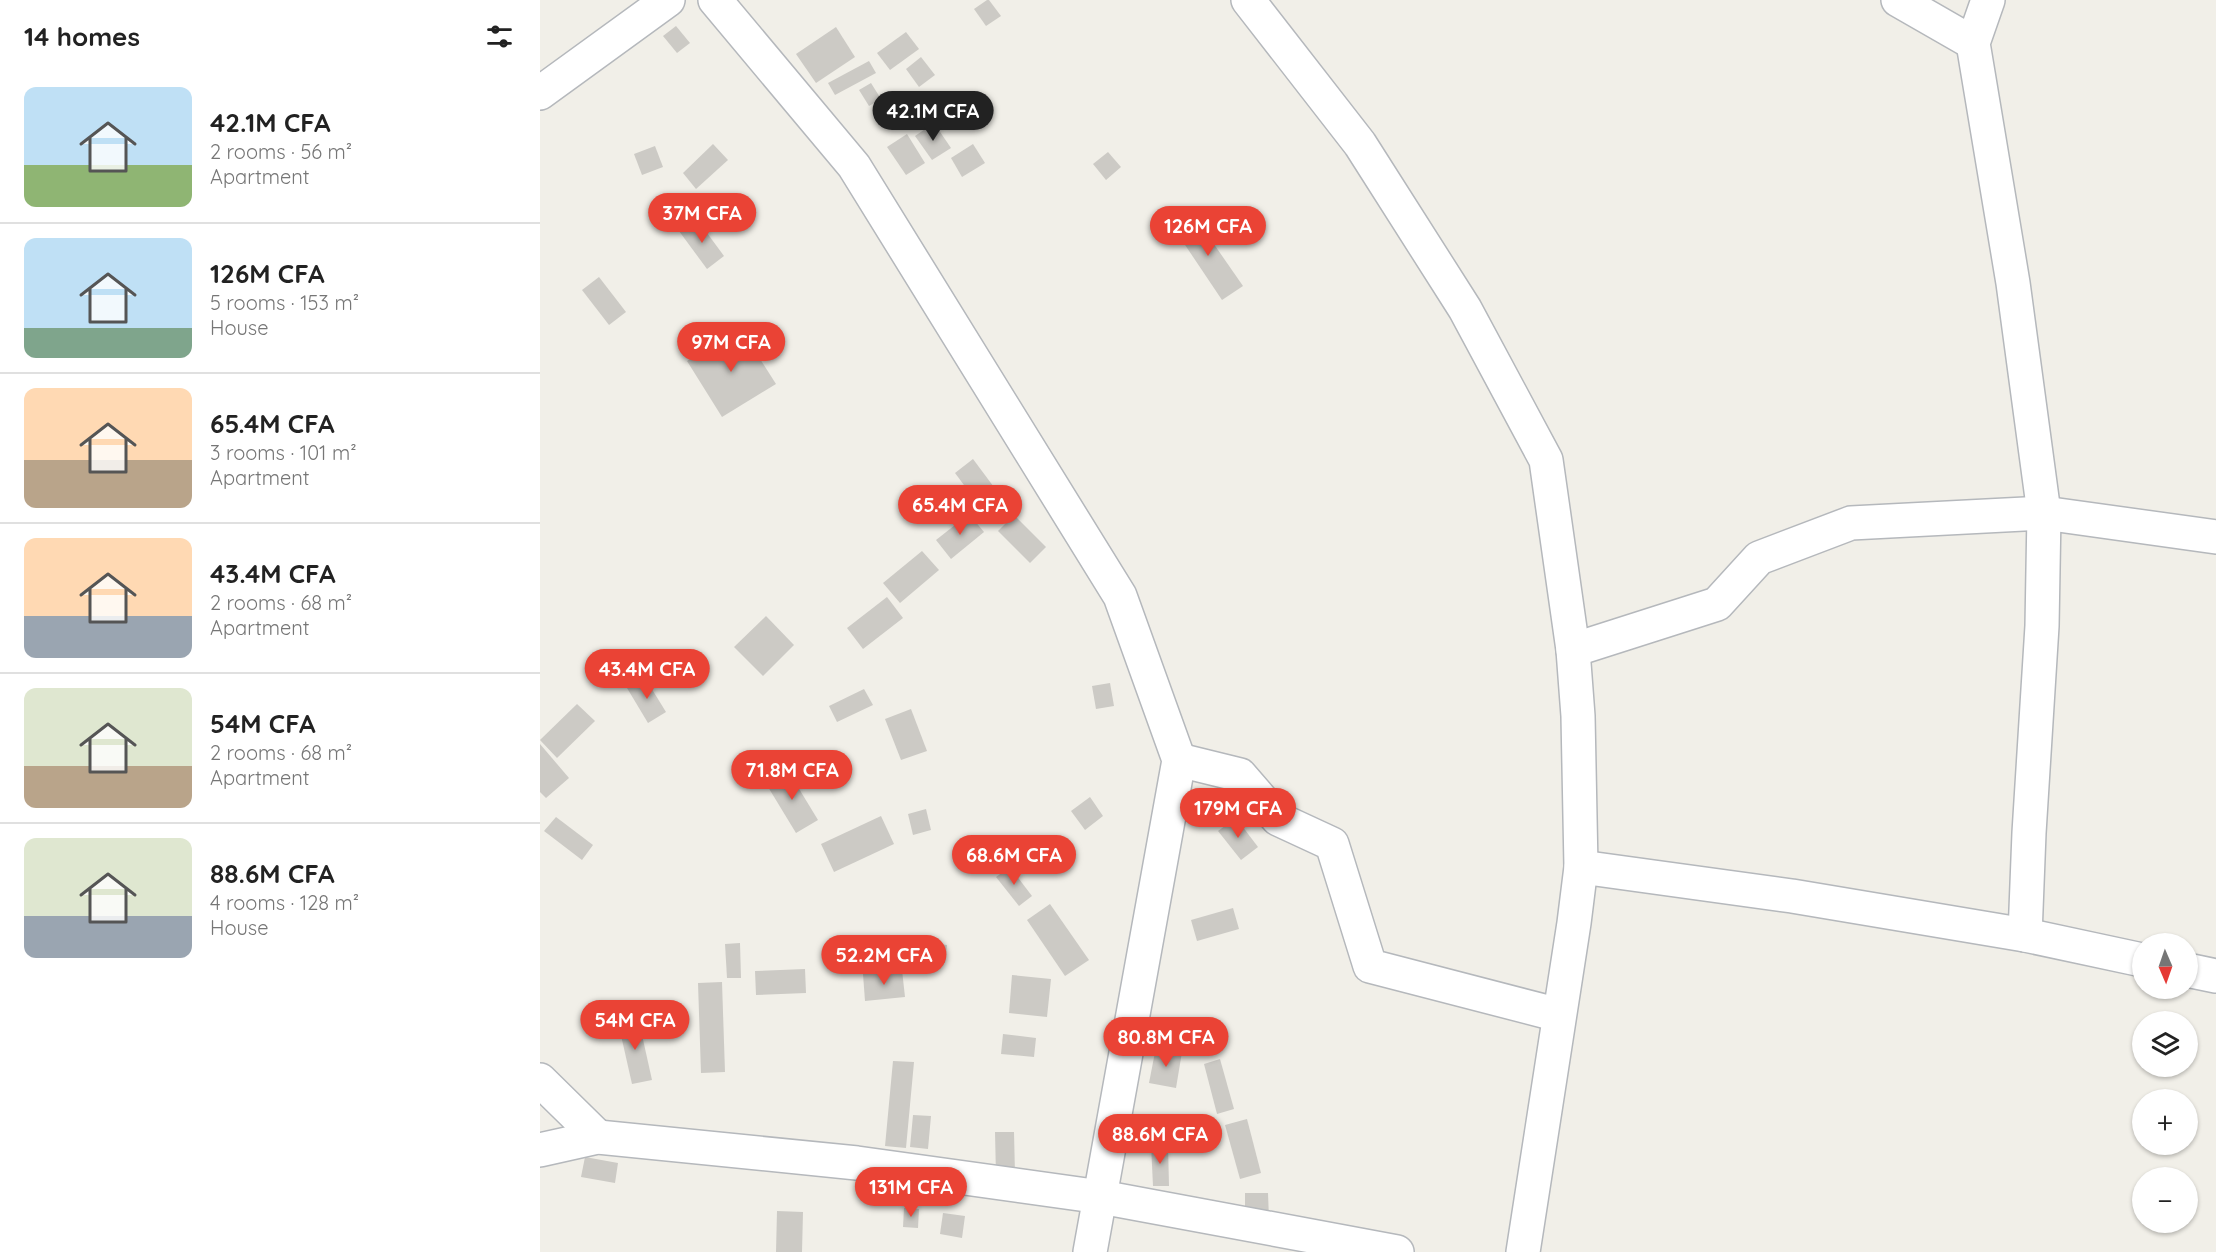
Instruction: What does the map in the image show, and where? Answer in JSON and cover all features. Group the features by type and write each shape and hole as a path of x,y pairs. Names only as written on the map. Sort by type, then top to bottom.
{"street":[{"path":"540,93 668,0"},
{"path":"715,0 854,166 1120,596 1179,760 1090,1252"},
{"path":"1248,0 1360,144 1465,309 1546,460 1573,650 1578,716 1581,867 1523,1252"},
{"path":"1898,0 1973,43"},
{"path":"1988,0 1973,43 2013,283 2044,513 2042,626 2025,934"},
{"path":"1573,650 1717,604 1759,558 1851,523 2044,513 2216,537"},
{"path":"1179,760 1240,775 1278,819 1332,844 1370,966 1559,1015"},
{"path":"1581,867 1792,896 2025,934 2132,958"},
{"path":"2198,972 2216,976"},
{"path":"540,1080 598,1137"},
{"path":"540,1150 598,1137 857,1163 1101,1197 1397,1252"}],"building":[{"path":"987,0 1001,16 986,26 974,9"},
{"path":"676,26 690,43 677,53 663,36"},
{"path":"836,27 855,57 816,83 796,54"},
{"path":"906,32 919,49 890,70 877,53"},
{"path":"921,57 935,75 919,87 906,69"},
{"path":"869,61 876,73 835,95 828,83"},
{"path":"871,83 881,99 869,106 859,90"},
{"path":"934,123 951,148 932,160 915,136"},
{"path":"907,134 925,163 906,175 887,147"},
{"path":"713,144 728,160 696,189 683,173"},
{"path":"973,144 985,163 962,177 951,158"},
{"path":"655,146 663,167 642,175 634,154"},
{"path":"1108,152 1121,167 1106,180 1093,164"},
{"path":"1193,214 1243,286 1222,300 1173,227"},
{"path":"696,218 724,256 707,269 679,231"},
{"path":"599,277 626,312 609,325 582,290"},
{"path":"741,329 776,384 722,417 687,361"},
{"path":"973,459 1011,510 993,524 955,473"},
{"path":"969,514 984,532 951,559 936,540"},
{"path":"1014,515 1046,547 1030,563 998,531"},
{"path":"922,551 939,570 900,603 883,583"},
{"path":"887,597 903,618 863,649 847,628"},
{"path":"766,616 794,645 763,676 734,647"},
{"path":"645,678 666,712 648,723 627,688"},
{"path":"1110,683 1114,706 1096,709 1092,686"},
{"path":"864,689 873,705 837,722 829,706"},
{"path":"577,704 595,721 557,758 540,740"},
{"path":"911,709 927,751 901,760 885,719"},
{"path":"540,744 569,778 546,798 540,792"},
{"path":"787,769 818,820 796,833 765,782"},
{"path":"1090,797 1103,816 1085,830 1071,811"},
{"path":"926,809 931,830 913,835 908,814"},
{"path":"881,816 894,844 834,872 821,844"},
{"path":"556,817 593,845 582,860 544,831"},
{"path":"1236,818 1258,847 1241,860 1218,831"},
{"path":"1010,867 1032,896 1019,906 996,877"},
{"path":"1050,904 1089,960 1065,976 1027,920"},
{"path":"1233,908 1239,929 1197,941 1191,920"},
{"path":"912,941 947,945 945,963 910,959"},
{"path":"740,943 741,978 727,978 725,944"},
{"path":"805,969 806,993 756,995 755,971"},
{"path":"902,970 905,997 865,1001 863,974"},
{"path":"1012,975 1051,979 1047,1017 1009,1013"},
{"path":"722,982 725,1072 701,1073 698,983"},
{"path":"638,1017 652,1080 632,1084 618,1022"},
{"path":"1003,1034 1036,1038 1034,1057 1001,1054"},
{"path":"1156,1047 1182,1052 1176,1088 1149,1083"},
{"path":"1220,1059 1234,1109 1217,1114 1204,1064"},
{"path":"893,1061 914,1062 906,1148 885,1146"},
{"path":"913,1115 931,1116 928,1149 910,1147"},
{"path":"1247,1119 1261,1173 1240,1179 1225,1125"},
{"path":"995,1132 1014,1132 1015,1175 996,1176"},
{"path":"1151,1144 1168,1144 1169,1186 1153,1186"},
{"path":"585,1157 618,1163 615,1183 581,1177"},
{"path":"1245,1193 1268,1193 1269,1219 1245,1220"},
{"path":"904,1208 919,1209 918,1228 903,1227"},
{"path":"777,1211 803,1212 802,1252 776,1252"},
{"path":"943,1213 965,1216 962,1238 940,1234"}]}
